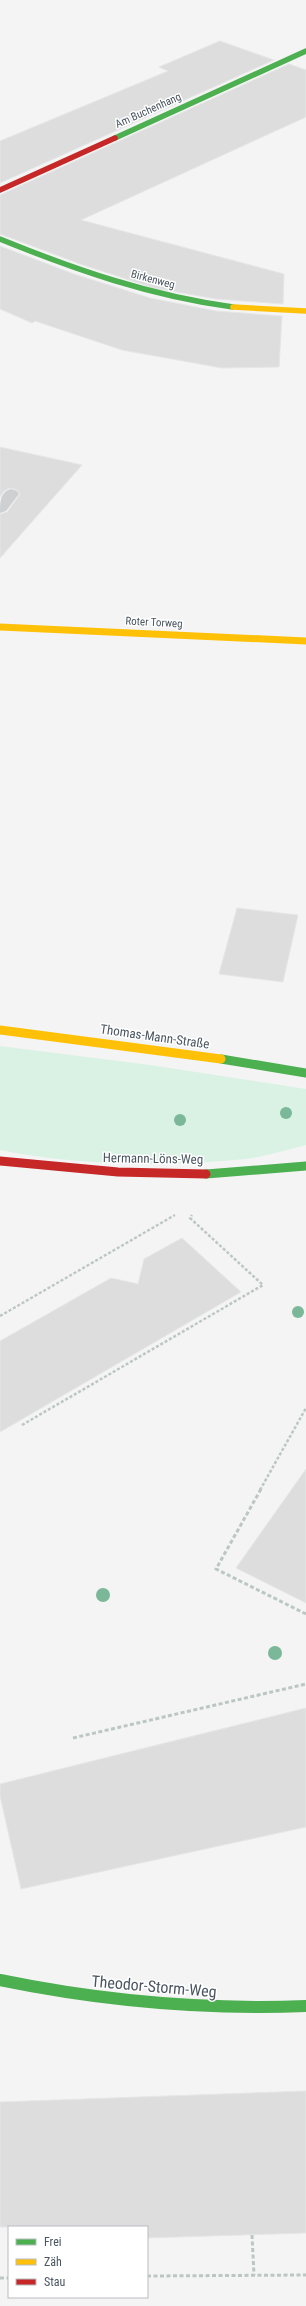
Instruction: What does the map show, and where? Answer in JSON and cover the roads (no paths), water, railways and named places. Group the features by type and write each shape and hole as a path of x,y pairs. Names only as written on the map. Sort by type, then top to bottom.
{"street":[{"name":"Am Buchenhang","path":"0,190 306,51"},
{"name":"Birkenweg","path":"0,239 83,270 169,295 229,306 306,311"},
{"name":"Roter Torweg","path":"0,627 306,641"},
{"name":"Thomas-Mann-Straße","path":"0,1030 186,1053 306,1073"},
{"name":"Hermann-Löns-Weg","path":"0,1161 54,1168 173,1173 236,1173 306,1166"},
{"name":"Theodor-Storm-Weg","path":"0,1980 94,1997 181,2007 276,2009 306,2006"}],"lane":[{"path":"0,508 10,494"}]}
